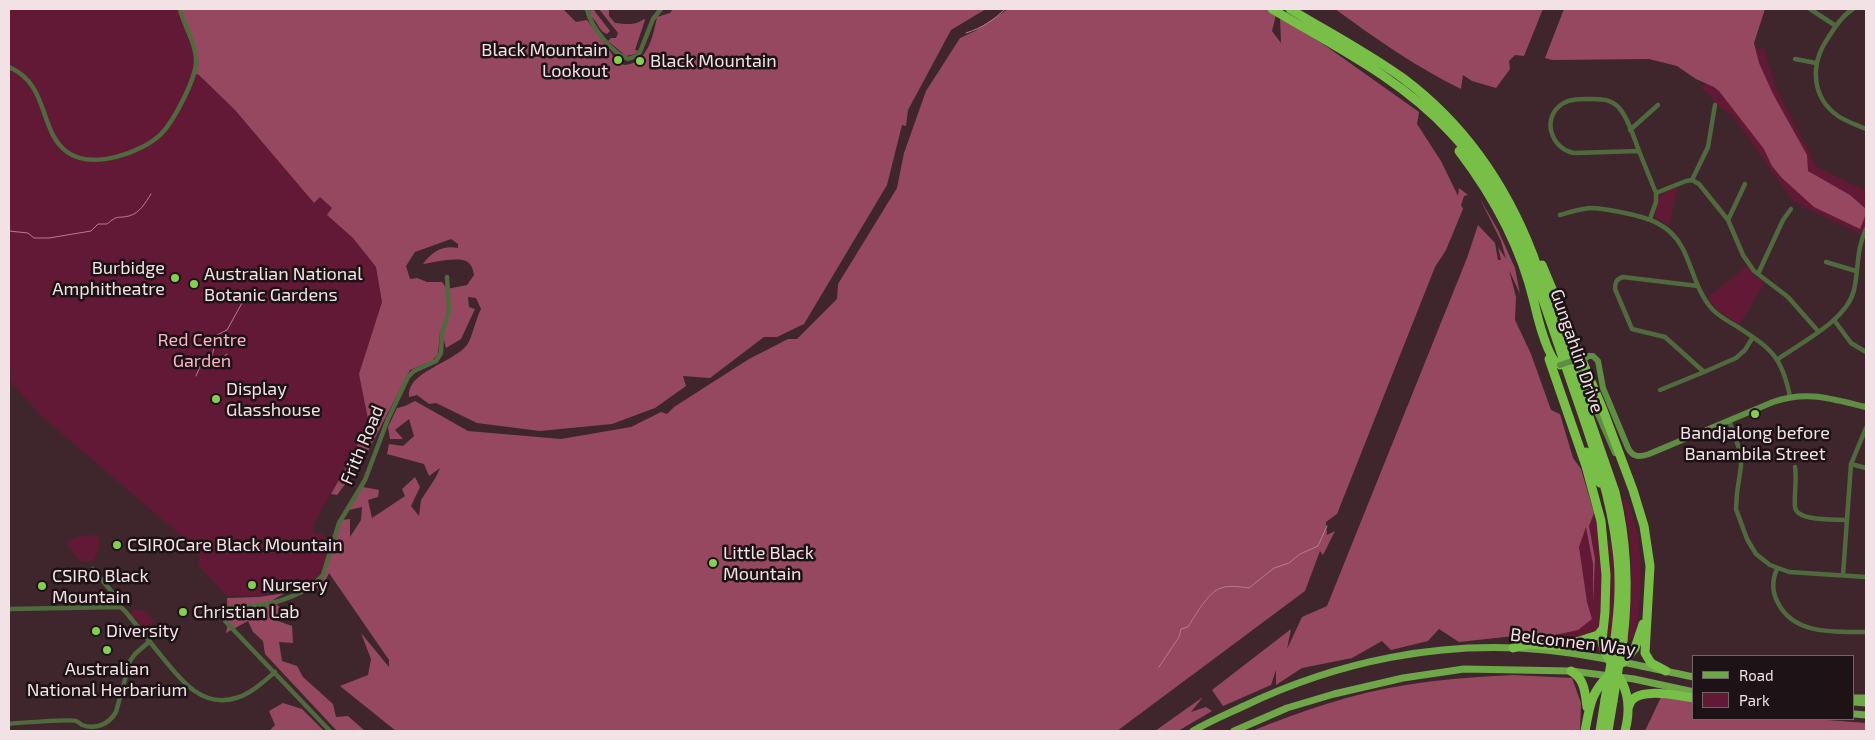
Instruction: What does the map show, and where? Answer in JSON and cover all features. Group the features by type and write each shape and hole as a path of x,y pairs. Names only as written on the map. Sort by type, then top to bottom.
{"highway":[{"path":"1272,9 1346,53 1404,94 1456,146 1494,202 1510,233 1529,284 1544,336 1554,362 1560,365"},
{"path":"1294,11 1377,61 1417,90 1459,130 1484,160 1513,202 1569,326 1609,425 1639,509 1650,566 1645,650 1646,656 1652,664 1666,671"},
{"name":"Gungahlin Drive","path":"1346,53 1395,83 1424,105 1459,142 1493,188 1518,237 1598,459 1610,508 1619,568 1619,639"},
{"name":"Gungahlin Drive","path":"1499,184 1519,221 1533,255 1606,462 1623,528 1627,586 1609,701 1608,731"},
{"path":"1529,284 1541,337 1586,466 1601,521 1606,575 1606,612 1603,645 1610,660"},
{"path":"1587,390 1612,465 1623,513 1623,528"},
{"path":"1572,416 1610,508"},
{"path":"1622,663 1632,653 1646,614"},
{"path":"1603,631 1609,644 1620,649 1631,646 1639,635"},
{"path":"1513,648 1526,644 1567,645 1596,636 1603,631"},
{"path":"1571,671 1582,681 1587,712"},
{"path":"1585,731 1587,712 1592,696 1599,685 1614,674 1625,688 1629,706"},
{"path":"1592,696 1601,691 1613,690 1621,694 1629,706"},
{"path":"1625,731 1629,706 1633,698 1657,692 1692,698"},
{"name":"Gungahlin Drive","path":"1600,731 1609,701"}],"main road":[{"name":"Belconnen Way","path":"1194,731 1280,689 1328,672 1363,662 1428,651 1513,648 1574,654 1692,677"},
{"path":"1610,660 1614,674"},
{"path":"1614,674 1622,663"},
{"name":"Belconnen Way","path":"1234,731 1287,708 1334,694 1404,678 1464,670 1513,669 1614,674 1692,692"}],"street":[{"path":"9,67 21,74 35,89 54,137 63,148 84,160 108,159 154,140 169,124 182,101 194,73 196,54 180,9"},
{"path":"587,9 589,16 608,44 616,52 628,59 640,52 653,19 661,9"},
{"path":"1810,9 1836,26"},
{"path":"1852,9 1844,15 1822,46 1816,63 1815,79 1817,88 1826,104 1839,116 1866,130"},
{"path":"1795,59 1816,63"},
{"path":"1639,151 1572,152 1564,149 1555,141 1550,126 1554,113 1563,103 1576,100 1602,99 1611,102 1621,110 1639,151 1656,193 1656,202 1650,219"},
{"path":"1630,130 1658,105"},
{"path":"1692,180 1710,140 1715,105"},
{"path":"1656,193 1686,180 1692,180 1699,184 1728,220 1743,255 1758,274 1788,296 1818,331"},
{"path":"1728,220 1745,184"},
{"path":"1560,214 1592,208 1650,219 1662,225 1676,238 1686,254 1703,297 1713,310 1766,346 1778,359 1786,378 1790,397"},
{"path":"1758,274 1783,220 1791,209"},
{"path":"1778,359 1843,312 1854,291 1859,246 1866,230"},
{"path":"1826,262 1856,271"},
{"name":"Frith Road","path":"330,731 225,621 222,612 230,608 257,606 274,602 299,593 323,576 339,523 365,480 388,419 408,376 436,360 440,354 442,333 449,310 447,277"},
{"path":"1698,286 1624,277 1618,279 1615,289 1632,329 1665,337 1704,372"},
{"path":"1834,320 1851,343 1866,352"},
{"path":"1660,390 1736,358 1746,350 1753,337"},
{"path":"1601,521 1602,514 1595,485 1557,372 1560,365 1588,356 1594,357 1598,361 1603,388 1628,448 1633,455 1643,456 1790,397 1817,396 1866,407"},
{"path":"1578,360 1587,390 1639,509"},
{"path":"1729,420 1741,454 1736,501 1738,518 1754,551 1762,560 1777,569 1789,572 1866,577"},
{"path":"1843,575 1851,464 1866,428"},
{"path":"1851,464 1866,468"},
{"path":"1795,467 1797,480 1795,506 1799,514 1805,517 1846,520"},
{"path":"93,569 116,597 116,603 125,610 186,684 199,694 213,700 229,700 244,695 275,672"},
{"path":"1777,569 1773,587 1776,598 1792,621 1810,628 1866,632"},
{"path":"9,609 120,607"},
{"path":"9,724 76,720 83,725 92,727 105,724 116,712 130,661 150,641"}],"green space":[{"name":"Australian National Botanic Gardens","path":"9,9 180,9 188,31 199,75 235,110 314,203 320,197 333,208 327,215 353,238 376,267 382,302 359,374 368,419 354,453 314,525 313,533 322,533 330,544 323,570 316,580 266,595 227,596 198,565 200,558 184,538 39,414 9,380"},
{"path":"1744,47 1764,49 1776,88 1817,167 1866,191 1866,237 1793,201 1732,115 1719,107 1708,93 1700,88"},
{"path":"1678,186 1669,226 1655,215 1659,196"},
{"path":"1747,266 1756,277 1765,283 1739,325 1717,310 1707,298"},
{"path":"1622,498 1628,500 1637,532 1641,578 1639,610 1634,635 1627,642 1617,642 1610,639 1607,624 1609,601 1607,548 1608,541 1611,541 1628,640 1631,569 1629,534"},
{"path":"1594,513 1599,538 1603,587 1600,630 1566,643 1541,638 1578,630 1592,619 1587,602 1579,547 1586,526 1593,564 1593,590 1595,559 1589,526"},
{"path":"100,535 98,551 94,561 81,562 67,545 77,537"},
{"path":"133,610 145,611 153,620 152,624 146,629 142,629 130,615"},
{"path":"1599,637 1601,652 1569,648"}],"shaded area":[{"path":"180,9 563,9 576,22 587,20 614,59 624,65 638,60 643,55 651,41 657,17 670,13 673,9 986,9 951,30 908,110 906,126 902,125 887,185 804,324 777,337 764,337 710,378 683,376 686,386 655,408 612,424 540,431 477,423 436,403 429,404 417,395 409,397 410,388 422,374 452,357 467,345 481,309 476,298 468,297 469,307 475,309 461,339 446,348 442,333 445,323 440,332 438,354 432,361 410,370 363,461 337,495 331,494 354,453 368,419 359,374 382,302 376,267 353,238 327,215 332,208 320,197 314,203 235,110 199,75 194,73 196,54","holes":["451,239 458,244 458,248 452,247 438,250 423,264 451,260 466,261 471,265 474,275 467,285 447,289 442,282 427,282 417,278 410,279 406,266 415,252"]},
{"path":"593,9 610,31 607,34 602,31 591,17 590,11"},
{"path":"599,9 609,9 609,16 615,23 630,24 645,20 635,50 638,50 635,54 626,56 608,41 611,38 616,38 618,33"},
{"path":"1008,9 1266,9 1276,15 1272,31 1281,43 1280,18 1323,44 1419,112 1417,124 1441,161 1458,196 1459,188 1468,195 1464,196 1461,205 1463,209 1446,250 1435,267 1337,514 1326,522 1327,535 1335,531 1323,555 1320,551 1305,591 1117,731 396,731 340,686 368,675 371,659 361,633 389,667 389,660 329,573 321,590 315,587 323,578 341,520 350,519 350,537 361,520 362,507 349,510 363,487 379,490 378,497 368,500 372,518 405,496 402,489 415,477 420,487 411,506 419,516 421,500 440,468 429,476 424,464 387,454 389,444 403,446 414,436 409,419 395,430 403,439 390,439 388,427 397,408 415,401 468,431 561,439 631,427 661,412 667,414 674,407 749,359 788,339 797,339 837,299 838,284 897,188 904,153 926,91 960,38 975,31"},
{"path":"1335,9 1543,9 1524,56 1515,55 1509,61 1510,69 1496,88 1472,81 1463,75 1461,89 1412,62"},
{"path":"1564,9 1765,9 1754,43 1759,63 1773,94 1807,155 1808,171 1850,195 1866,209 1860,229 1814,207 1782,178 1772,166 1764,149 1719,91 1677,66 1649,59 1552,60 1545,58"},
{"path":"1479,197 1498,230 1515,268 1520,294 1509,270 1516,297 1515,320 1531,354 1551,410 1560,414 1573,458 1581,469 1594,513 1589,526 1595,559 1593,604 1593,564 1586,527 1579,547 1587,602 1592,619 1578,630 1541,638 1514,636 1459,642 1439,629 1428,641 1391,650 1382,641 1352,658 1302,668 1276,685 1276,670 1271,685 1223,706 1212,690 1291,629 1287,649 1302,617 1327,606 1467,258 1478,225 1495,243 1498,260 1501,260 1498,247 1506,259 1501,241"},
{"path":"285,593 273,600 280,608 275,620 292,626 293,643 279,642 282,661 297,666 303,677 333,704 336,717 348,716 365,731 337,731 265,654 263,641 253,632 248,621 226,633 228,623 227,598 259,597"},
{"path":"1513,675 1572,678 1581,703 1580,731 1252,731 1290,716 1386,688 1473,677"},
{"path":"1662,695 1692,701 1692,720 1827,720 1866,723 1866,731 1645,731"},
{"path":"1203,697 1191,712 1206,707 1212,711 1178,731 1155,731"},
{"path":"283,703 302,709 324,731 269,731 275,725 269,711"}],"waterway":[{"path":"966,33 997,17 1005,9"},
{"path":"9,231 28,233 34,238 49,238 91,231 98,224 107,224 116,218 136,213 151,194"},
{"path":"90,293 97,291"},
{"path":"99,291 104,294"},
{"path":"196,376 202,362 212,356 217,335 227,330 242,303"},
{"path":"209,369 227,354"},
{"path":"1159,667 1179,637 1181,629 1188,627 1211,594 1224,587 1249,588 1274,568 1289,563 1300,554 1318,546 1327,526"}],"place":[{"name":"Black Mountain Lookout","path":"618,60"},
{"name":"Black Mountain","path":"640,61"},
{"name":"Burbidge Amphitheatre","path":"175,278"},
{"name":"Australian National Botanic Gardens","path":"194,284"},
{"name":"Display Glasshouse","path":"216,399"},
{"name":"Bandjalong before Banambila Street","path":"1755,414"},
{"name":"CSIROCare Black Mountain","path":"117,545"},
{"name":"Little Black Mountain","path":"713,563"},
{"name":"Nursery","path":"252,585"},
{"name":"CSIRO Black Mountain","path":"42,586"},
{"name":"Christian Lab","path":"183,612"},
{"name":"Diversity","path":"96,631"},
{"name":"Australian National Herbarium","path":"107,650"}],"park label":[{"name":"Red Centre Garden","path":"202,350"}]}
